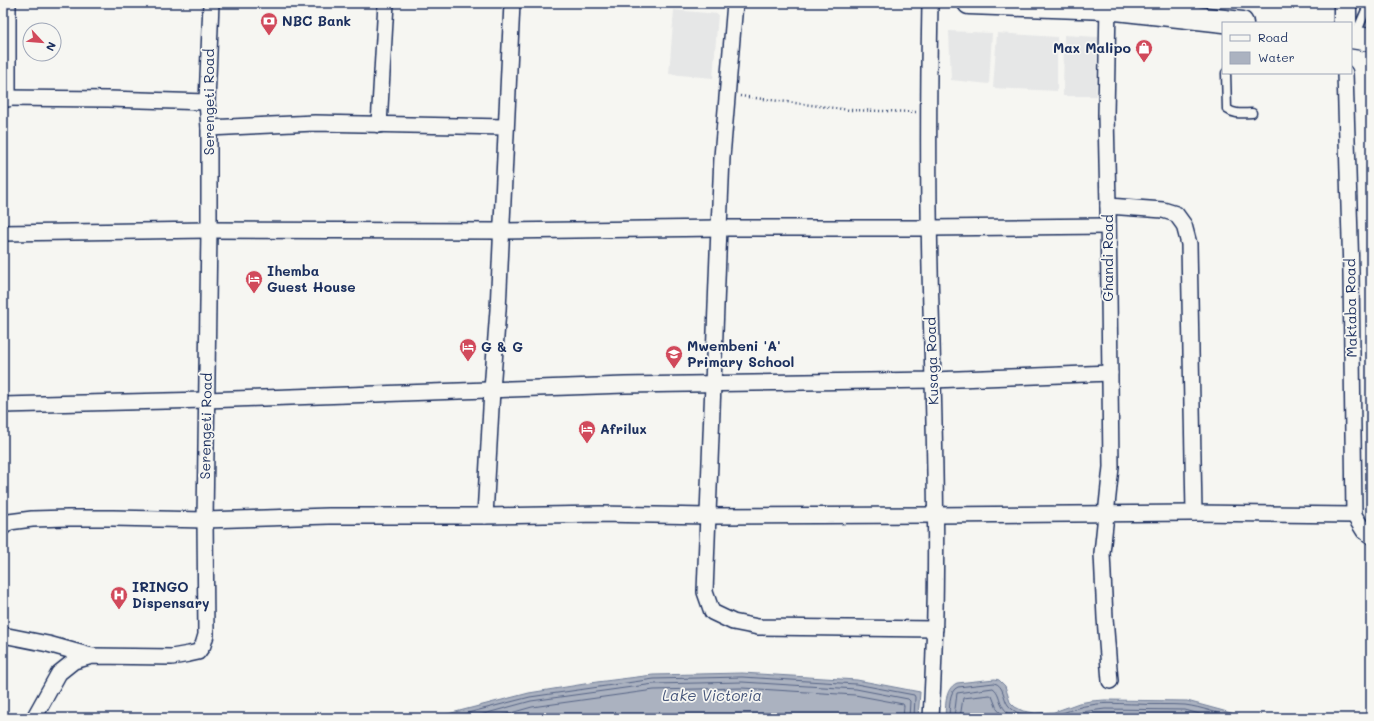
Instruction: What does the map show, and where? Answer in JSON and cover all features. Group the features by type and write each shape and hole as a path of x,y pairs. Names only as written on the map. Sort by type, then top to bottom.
{"street":[{"path":"8,3 6,98 207,102"},
{"name":"Serengeti Road","path":"34,718 58,673 74,661 92,656 172,657 189,654 198,652 203,645 206,635 204,520 209,230 209,128 207,102 211,3"},
{"path":"379,125 386,3"},
{"path":"485,516 498,310 505,126 512,3"},
{"path":"735,3 727,94 719,228 705,592 712,612 733,622 758,627 935,629"},
{"name":"Kusaga Road","path":"930,3 928,112 935,515 935,629 931,718"},
{"path":"969,3 1108,6 1231,22"},
{"path":"1345,3 1351,22"},
{"name":"Ghandi Road","path":"1108,6 1106,115 1111,468 1102,553 1105,625 1110,681"},
{"name":"Maktaba Road","path":"1344,74 1351,272 1354,515"},
{"path":"209,128 308,124 505,126"},
{"path":"1108,206 1163,210 1176,214 1184,225 1189,244 1194,512"},
{"path":"3,233 209,230 501,231 719,228 1108,226"},
{"path":"3,405 206,400 713,383 933,380 1110,373"},
{"path":"5,523 32,519 75,518 204,520 329,516 600,514 708,516 935,515 1194,512 1354,515 1364,531 1371,536"},
{"path":"3,635 48,644 92,656"}],"lane":[{"path":"1355,34 1369,3"},
{"path":"1226,74 1227,109 1238,114 1252,113"}],"path":[{"path":"727,94 850,110 928,112"}],"shaded area":[{"path":"674,10 718,14 713,78 669,74"},
{"path":"949,31 992,33 989,84 951,80"},
{"path":"997,33 1057,37 1057,91 993,88"},
{"path":"1064,35 1098,37 1096,96 1063,96"}],"water":[{"name":"Lake Victoria","path":"742,673 857,680 920,692 918,718 439,718 444,715 529,693 597,682 653,675"},
{"path":"995,679 999,680 1005,686 1010,702 1015,707 1023,711 1035,713 1054,712 1079,703 1091,701 1187,701 1242,716 1258,718 945,718 946,698 953,686 957,683"},
{"path":"1353,716 1371,718 1285,718 1292,717"}],"place":[{"name":"NBC Bank","path":"269,36"},
{"name":"Max Malipo","path":"1144,63"},
{"name":"Ihemba Guest House","path":"254,294"},
{"name":"G & G","path":"468,362"},
{"name":"Mwembeni 'A' Primary School","path":"674,369"},
{"name":"Afrilux","path":"587,444"},
{"name":"IRINGO Dispensary","path":"119,610"}]}
